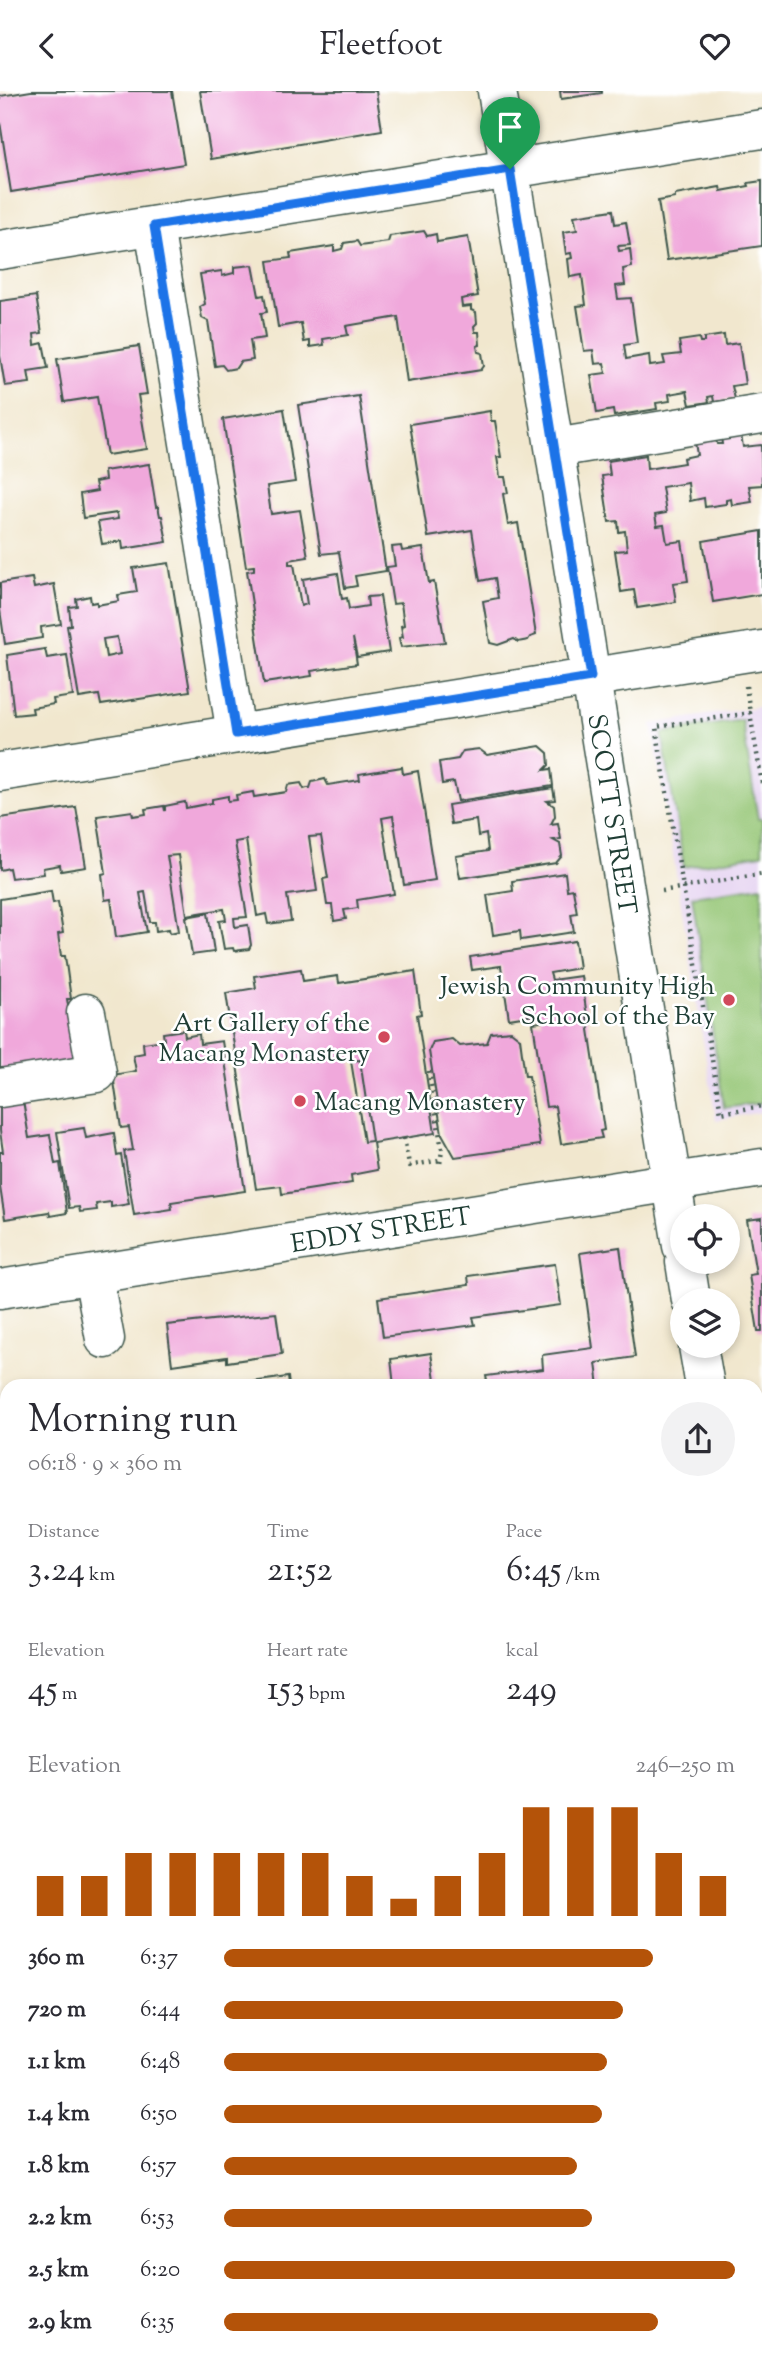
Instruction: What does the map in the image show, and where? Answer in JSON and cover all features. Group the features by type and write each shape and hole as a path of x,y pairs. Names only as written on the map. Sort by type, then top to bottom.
{"street":[{"name":"SCOTT STREET","path":"497,91 675,1204"},
{"path":"0,250 762,129"},
{"path":"154,226 236,734"},
{"path":"555,448 762,414"},
{"path":"0,772 762,650"},
{"path":"0,1088 97,1073 86,1013"},
{"name":"EDDY STREET","path":"0,1289 762,1168"},
{"path":"93,1275 105,1339"},
{"path":"700,1358 704,1379"}],"path":[{"path":"762,783 750,713 656,727 721,1113 762,1106"},
{"path":"683,887 762,874"},
{"path":"404,1138 409,1167 440,1162 442,1150 429,1072"}],"shaded area":[{"name":"Jewish Community High School of the Bay","path":"762,706 762,1112 716,1120 652,724"}],"green space":[{"path":"742,720 758,819 762,819 762,854 684,867 662,733"},
{"path":"762,886 762,1103 724,1108 692,896"}],"building":[{"path":"31,91 172,91 184,164 11,192 0,122 0,96"},
{"path":"200,91 376,91 382,130 211,159"},
{"path":"560,91 602,91 602,93 561,99"},
{"path":"762,181 762,246 667,260 658,201 675,198 675,195 720,187 721,191"},
{"path":"613,210 615,224 626,222 630,245 618,246 619,251 630,249 632,267 623,269 625,285 616,286 618,299 631,298 637,343 624,345 626,359 649,355 650,366 665,364 663,356 681,354 679,341 699,338 700,342 704,342 704,338 724,335 725,345 739,343 745,384 732,386 735,399 714,402 713,396 708,397 709,402 690,405 687,391 669,394 670,401 656,403 657,409 614,416 613,410 597,413 591,375 606,373 604,363 595,364 593,350 584,351 577,306 586,305 582,275 570,277 568,259 572,258 571,253 566,254 563,232 577,230 574,216"},
{"path":"424,231 427,236 436,234 437,242 468,237 478,296 461,299 462,307 471,306 471,310 476,312 477,323 474,326 475,332 479,332 480,345 477,346 478,352 482,353 484,366 481,370 407,382 398,317 346,326 348,335 323,339 324,345 310,347 310,341 304,342 301,323 278,327 268,261 291,258 290,253 334,246 334,251 342,249 344,243 357,241 360,246 388,242 390,236"},
{"path":"253,265 259,296 264,295 267,312 261,313 265,338 250,340 253,360 240,362 236,368 226,370 222,365 215,366 208,321 202,318 200,307 205,304 200,274 222,271 222,276 234,273 234,267"},
{"path":"36,296 42,333 34,334 35,345 43,343 48,368 28,371 30,383 5,386 0,356 0,301"},
{"path":"139,346 147,394 138,395 147,449 107,455 97,397 64,402 57,359"},
{"path":"359,396 386,571 355,576 357,586 345,588 339,552 321,554 298,405"},
{"path":"284,409 295,482 267,486 271,514 300,510 308,557 289,560 289,564 294,564 301,606 307,604 303,579 338,573 342,599 347,598 349,609 368,606 367,597 380,596 389,652 357,657 353,638 357,664 311,671 312,676 264,683 247,571 254,570 254,566 246,567 223,419"},
{"path":"490,411 491,421 495,421 501,457 497,457 500,477 505,477 508,493 503,494 508,525 518,523 536,635 528,640 518,642 514,639 498,645 490,643 483,601 498,598 495,578 480,581 472,530 428,537 410,424"},
{"path":"741,434 743,447 761,445 762,485 749,486 752,502 732,505 731,499 726,500 726,504 705,507 704,498 690,501 688,483 662,487 666,513 655,515 657,526 664,525 667,543 682,541 688,581 673,583 676,602 637,608 634,590 621,592 615,551 627,550 625,531 619,532 618,521 609,522 602,476 610,475 608,461 646,455 647,469 684,463 683,458 697,455 695,442 716,439 717,444 722,444 721,437"},
{"path":"149,464 156,507 158,506 162,516 167,542 123,549 122,541 102,544 98,522 118,519 117,513 83,518 80,494 97,491 95,482 105,480 104,471"},
{"path":"762,531 762,594 713,602 703,541"},
{"path":"401,546 402,551 423,548 429,583 434,582 445,642 401,647 399,638 403,637 401,626 404,625 401,603 393,604 387,567 395,566 392,547"},
{"path":"169,563 190,691 101,705 99,695 79,698 67,626 71,625 69,607 77,606 76,599 90,596 91,603 97,602 97,605 119,601 118,595 137,592 133,568","holes":["117,637 120,654 106,657 103,639"]},
{"path":"32,578 34,588 54,584 61,624 41,627 42,638 5,644 0,610 0,583"},
{"path":"45,649 47,658 67,655 73,696 53,699 54,704 32,708 33,713 14,715 7,655"},
{"path":"540,746 548,753 549,765 544,770 551,769 553,786 458,801 454,782 442,784 439,762 458,759 463,751 479,749 487,755"},
{"path":"402,767 403,774 418,771 435,880 404,885 393,816 382,818 394,894 357,900 358,908 344,910 346,919 334,921 332,905 327,905 323,879 328,878 321,836 309,837 317,891 287,895 291,921 268,924 266,914 257,916 246,840 235,842 247,917 234,918 235,927 248,925 251,945 249,949 224,949 219,921 226,920 224,909 187,915 178,855 167,856 179,931 156,931 155,922 150,922 145,892 140,893 147,932 116,937 111,899 105,900 102,874 106,873 97,816 132,811 133,816 146,814 145,809 164,806 165,811 165,806 185,802 186,808 212,803 212,799 228,796 228,801 237,800 236,795 253,792 254,797 286,792 288,785 301,783 304,789 310,788 312,782 325,779 328,785 360,780 359,774"},
{"path":"553,788 555,800 547,801 554,806 555,816 551,824 558,823 561,839 553,840 560,844 562,856 556,863 460,878 456,856 488,851 486,834 478,836 476,820 451,824 448,805"},
{"path":"76,807 86,867 61,871 60,865 43,868 44,874 11,878 9,868 0,870 0,818"},
{"path":"565,873 567,890 573,889 577,913 571,914 574,932 521,940 520,931 493,935 487,895 513,891 512,881"},
{"path":"51,891 53,903 58,902 63,933 58,934 61,956 65,956 71,999 67,999 78,1068 0,1080 0,899"},
{"path":"208,913 214,952 192,955 186,917"},
{"path":"575,941 579,968 550,973 552,980 581,976 604,1130 600,1131 602,1138 561,1144 555,1106 546,1107 533,1023 541,1022 540,1014 509,1019 501,966 472,970 470,957"},
{"name":"Macang Monastery","path":"301,969 303,981 338,976 339,983 415,971 421,1014 417,1015 435,1133 373,1143 377,1170 351,1175 352,1183 282,1194 281,1186 256,1189 226,993 256,988 254,976","holes":["360,1060 372,1141 364,1142 351,1061"]},
{"path":"184,1030 185,1037 199,1034 200,1044 222,1041 245,1191 171,1202 172,1209 134,1215 124,1151 133,1150 129,1127 121,1128 113,1075 136,1071 133,1055 144,1053 143,1043 164,1040 163,1033"},
{"path":"511,1031 520,1038 540,1145 455,1157 442,1134 429,1051 433,1042 452,1039 460,1046 487,1043 491,1033"},
{"path":"22,1094 29,1138 50,1135 55,1164 60,1163 67,1213 50,1216 49,1212 5,1219 0,1187 0,1152 3,1152 0,1097"},
{"path":"84,1128 86,1138 114,1133 117,1156 121,1155 129,1204 111,1207 111,1202 96,1204 97,1210 80,1212 79,1207 69,1208 57,1132"},
{"path":"762,1218 762,1331 758,1331 749,1275 756,1274 747,1220"},
{"path":"620,1247 635,1357 596,1363 598,1379 487,1379 486,1376 543,1369 542,1355 593,1348 580,1253"},
{"path":"555,1264 561,1305 473,1317 475,1325 383,1337 378,1298 469,1285 468,1276"},
{"path":"276,1313 282,1354 227,1362 227,1357 172,1365 167,1325"},
{"path":"431,1353 435,1379 393,1379 391,1359"}],"place":[{"name":"Jewish Community High School of the Bay","path":"729,1000"},
{"name":"Art Gallery of the Macang Monastery","path":"384,1037"},
{"name":"Macang Monastery","path":"300,1101"}],"route":[{"path":"510,169 591,677 236,734 154,226 510,169"}]}
